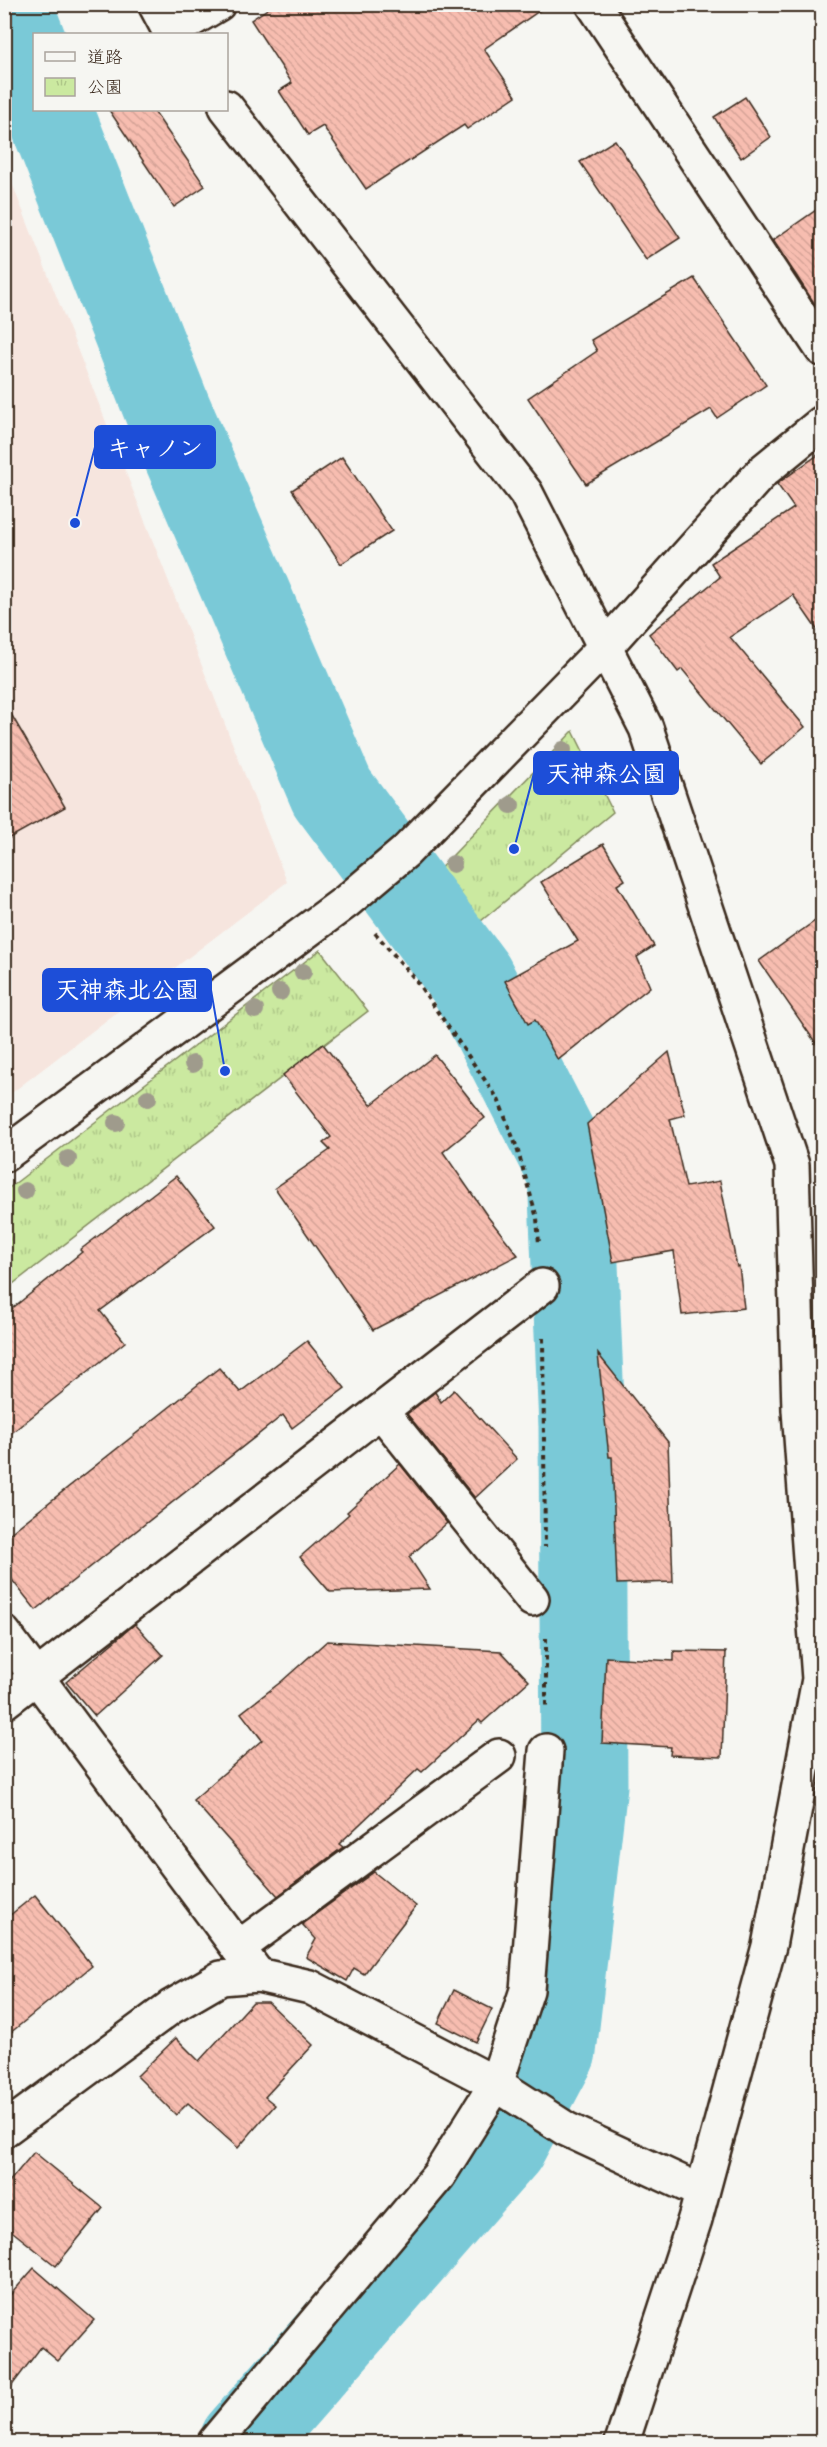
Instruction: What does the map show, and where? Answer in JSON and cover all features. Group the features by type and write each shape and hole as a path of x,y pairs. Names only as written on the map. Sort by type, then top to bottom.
{"street":[{"path":"165,24 218,4"},
{"path":"593,4 822,348"},
{"path":"228,110 526,493 646,728 792,1165 799,1399 820,1678 769,1946 702,2192 622,2442"},
{"path":"4,1155 353,896 405,852 604,647 763,471 822,423"},
{"path":"4,1702 542,1286"},
{"path":"381,1411 532,1599"},
{"path":"4,1633 258,1975"},
{"path":"215,2442 439,2175 496,2084 527,1990 546,1751"},
{"path":"238,1948 499,1756"},
{"path":"4,2130 171,2007 221,1978 258,1975 310,1987 496,2084 566,2129 702,2192"}],"path":[{"path":"353,896 415,979 498,1099 517,1148 537,1218 542,1286 545,1552"},
{"path":"546,1634 546,1751"}],"shaded area":[{"path":"4,163 287,882 5,1098 4,1098"}],"green space":[{"path":"573,731 613,812 470,930 424,885"},
{"path":"320,950 368,1011 5,1290 5,1191"}],"building":[{"path":"275,4 549,4 484,49 516,96 467,129 464,125 366,189 323,126 308,135 279,91 292,83 251,20"},
{"path":"745,97 771,137 741,158 714,117"},
{"path":"110,111 154,111 205,186 174,207"},
{"path":"615,140 680,238 646,260 580,162"},
{"path":"822,206 822,315 773,240"},
{"path":"694,278 766,385 717,418 711,409 586,484 528,398 597,351 591,340"},
{"path":"822,452 822,637 793,595 730,637 805,727 761,764 682,669 678,672 649,634 720,577 711,563 794,508 777,484"},
{"path":"342,457 392,531 341,564 292,490"},
{"path":"4,702 65,807 4,841"},
{"path":"603,844 625,880 617,885 654,946 637,957 650,987 558,1060 535,1020 528,1024 505,981 578,941 541,882"},
{"path":"822,916 822,1052 759,961"},
{"path":"323,1044 371,1105 435,1055 485,1118 443,1152 488,1217 518,1255 373,1330 275,1188 330,1150 323,1143 331,1137 283,1075"},
{"path":"669,1052 685,1115 670,1119 686,1187 720,1181 737,1267 739,1266 744,1308 682,1315 674,1251 613,1262 587,1124"},
{"path":"176,1176 215,1226 100,1311 125,1342 4,1439 4,1315 82,1252 80,1250"},
{"path":"307,1341 345,1388 292,1428 283,1415 36,1610 4,1570 4,1538 219,1368 240,1392"},
{"path":"598,1354 668,1442 673,1582 617,1584 612,1457 609,1457"},
{"path":"454,1390 517,1459 475,1498 407,1414 435,1392 441,1402"},
{"path":"400,1464 447,1523 409,1557 430,1589 330,1592 300,1557 349,1514 347,1512"},
{"path":"135,1624 163,1655 95,1716 66,1682"},
{"path":"327,1641 501,1651 529,1681 482,1723 479,1720 422,1772 418,1769 339,1844 343,1847 278,1896 193,1800 262,1740 241,1713"},
{"path":"674,1651 726,1652 722,1757 670,1755 671,1747 602,1743 606,1657 674,1661"},
{"path":"374,1872 416,1906 364,1974 354,1968 347,1981 306,1957 316,1939 302,1924"},
{"path":"35,1895 92,1966 4,2038 4,1920"},
{"path":"454,1990 492,2009 476,2042 438,2023"},
{"path":"253,2002 268,2002 313,2045 265,2097 275,2105 238,2148 188,2103 176,2115 137,2076 176,2038 199,2061"},
{"path":"34,2152 103,2208 56,2266 4,2225 4,2188"},
{"path":"34,2268 94,2320 58,2361 41,2347 4,2396 4,2302"}],"waterway":[{"path":"8,4 33,69"},
{"path":"49,111 168,411 332,792 471,979 571,1173 582,1426 584,1785 553,2051 503,2145 243,2442"}],"place":[{"name":"キャノン","path":"75,523"},
{"name":"天神森公園","path":"514,849"},
{"name":"天神森北公園","path":"225,1071"}]}
